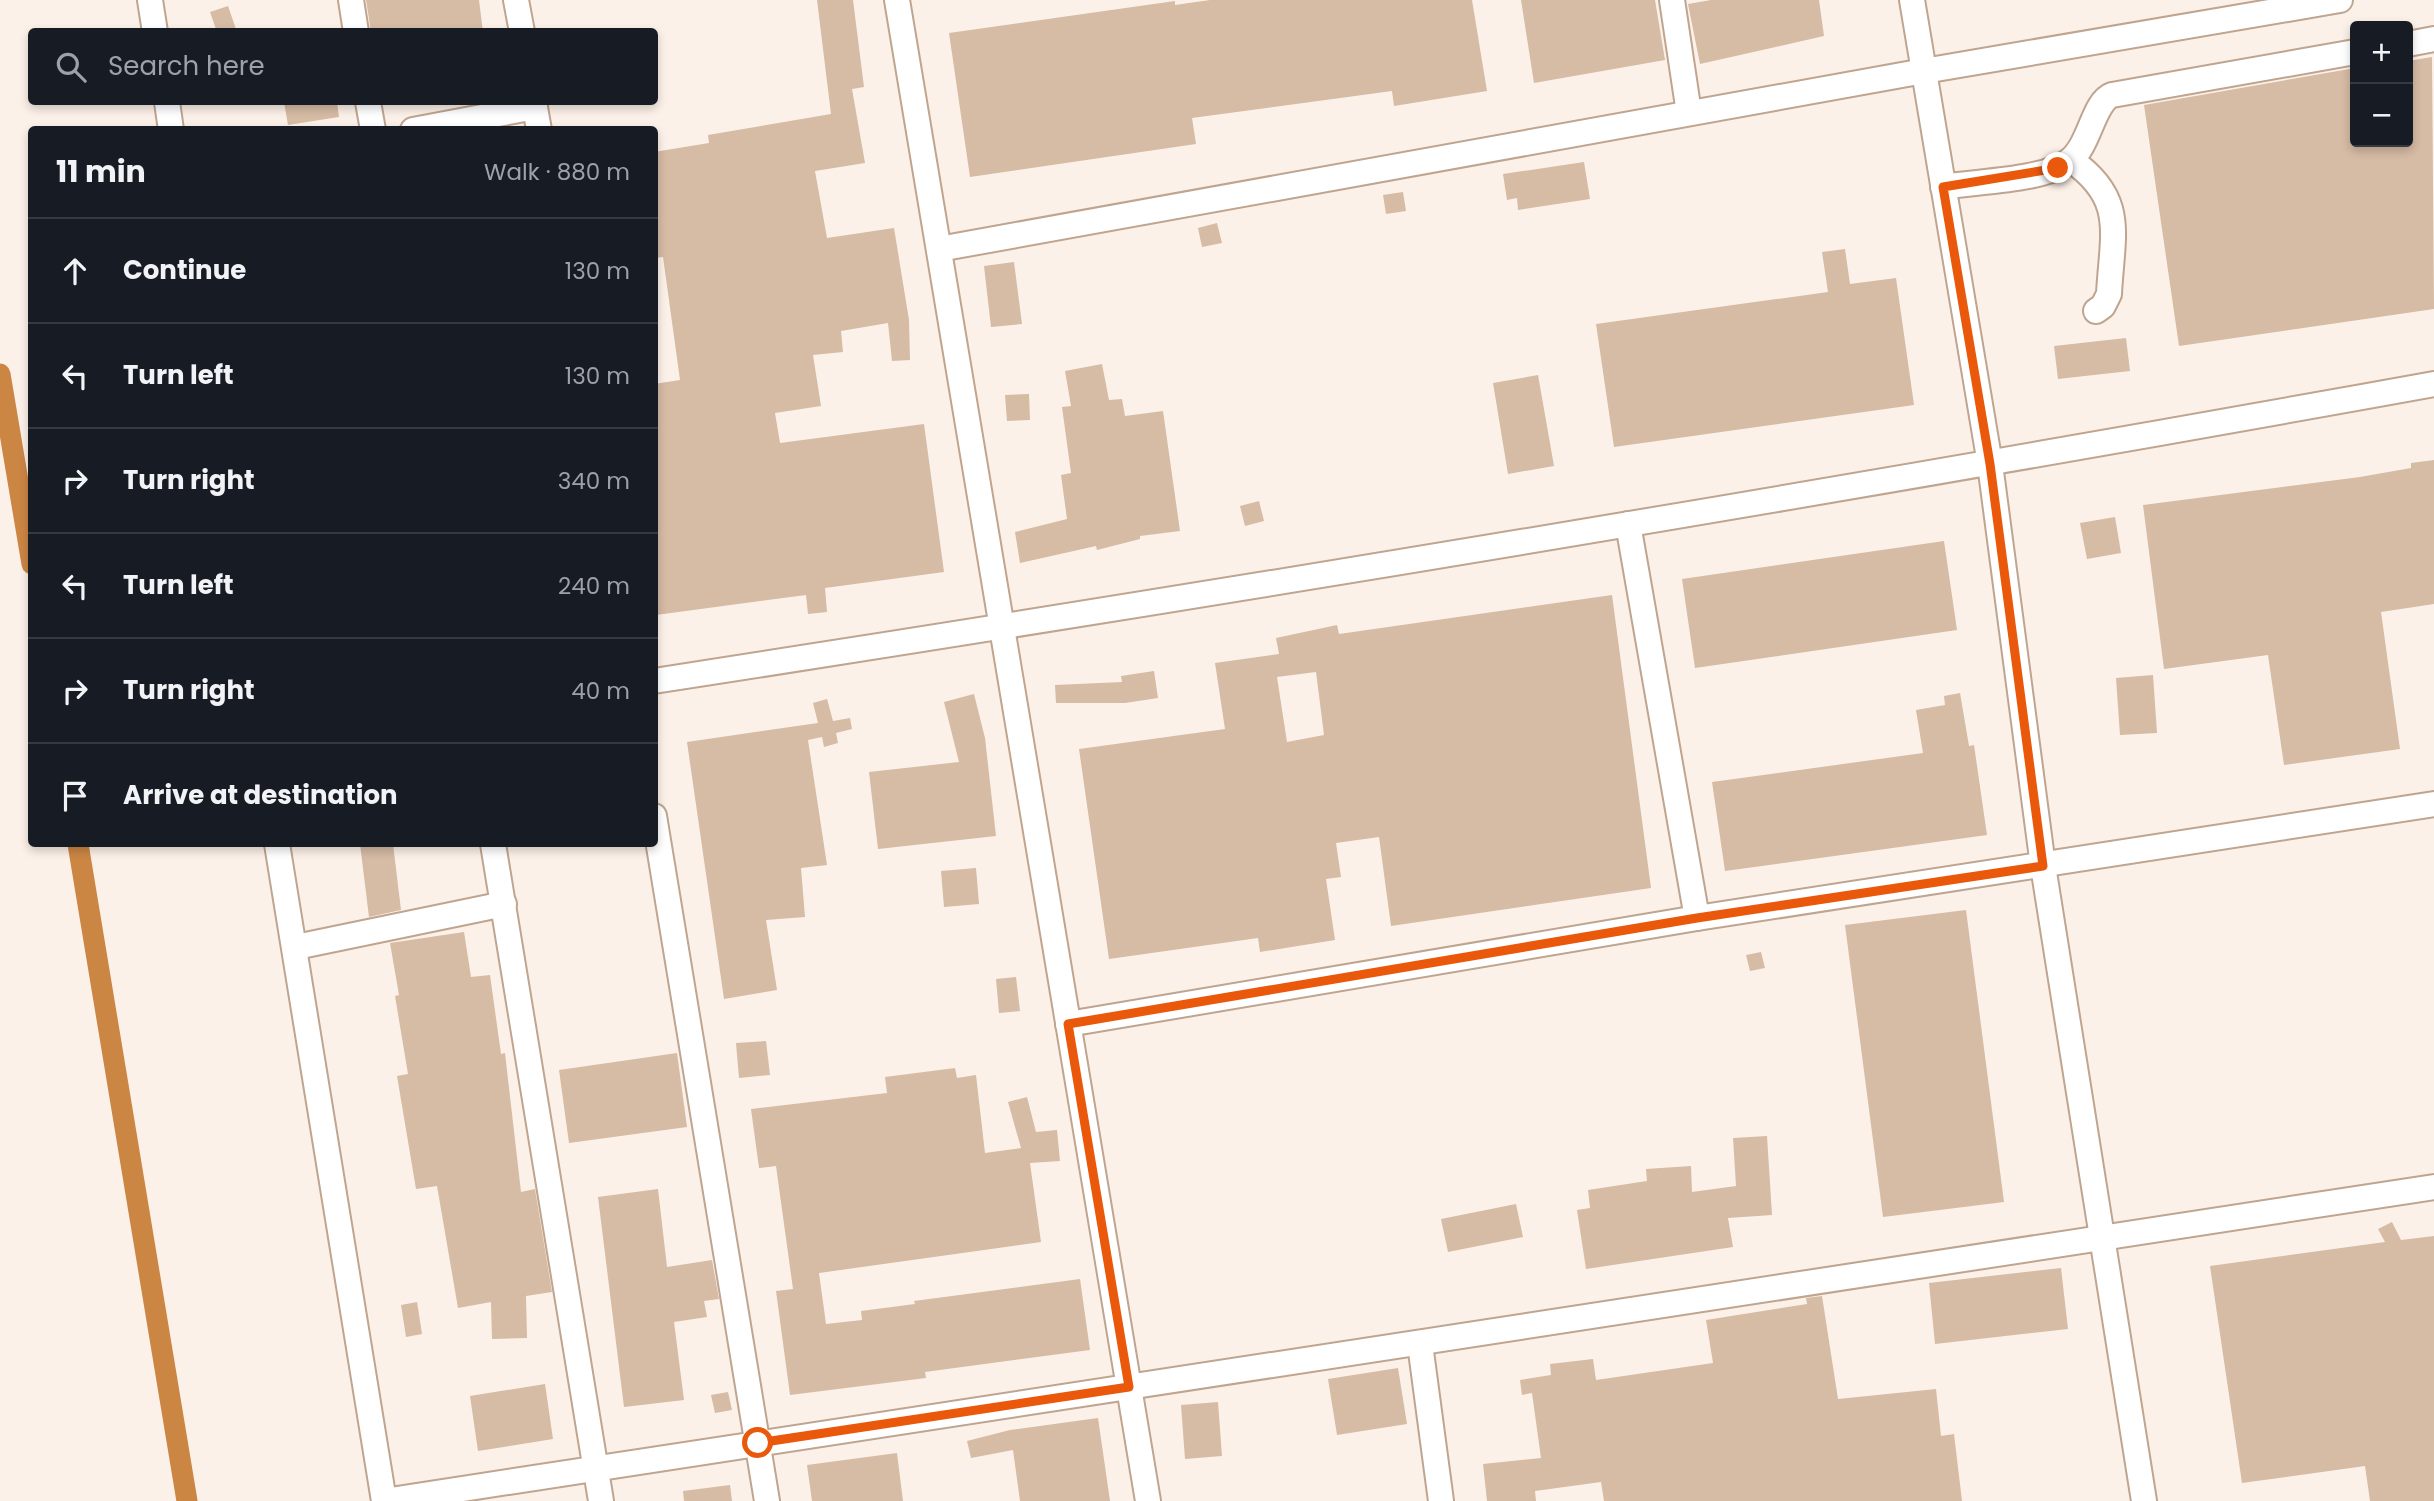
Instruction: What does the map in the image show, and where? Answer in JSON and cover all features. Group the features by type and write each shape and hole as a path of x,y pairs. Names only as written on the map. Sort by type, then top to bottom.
{"street":[{"path":"150,0 154,28"},
{"path":"351,0 355,28"},
{"path":"516,0 521,28"},
{"path":"897,0 1148,1501"},
{"path":"1672,0 1689,113"},
{"path":"1912,0 1990,464 2043,866 2144,1501"},
{"path":"939,250 1924,71 2340,0"},
{"path":"2413,43 2434,39"},
{"path":"1943,187 2058,168 2071,160 2081,148 2106,97 2350,53"},
{"path":"167,105 170,126"},
{"path":"369,105 372,126"},
{"path":"443,126 536,113"},
{"path":"2071,160 2090,173 2111,204 2109,294 2103,306 2096,312"},
{"path":"658,680 1002,627 1990,464 2434,384"},
{"path":"1628,524 1697,918"},
{"path":"1068,1024 1697,918 2434,804"},
{"path":"658,840 767,1501"},
{"path":"278,847 296,947 384,1501 596,1466 1420,1344 2434,1187"},
{"path":"494,847 601,1501"},
{"path":"296,947 504,904"},
{"path":"1420,1344 1441,1501"}],"building":[{"path":"366,0 479,0 482,28 370,28"},
{"path":"817,0 853,0 864,87 852,89 865,163 815,171 827,238 894,228 909,320 910,360 892,361 888,323 841,331 843,352 813,355 821,406 775,413 780,443 924,424 944,572 825,588 827,612 808,614 806,595 658,615 658,383 680,380 663,257 658,258 658,151 709,143 708,135 831,114"},
{"path":"1210,0 1472,0 1487,91 1394,106 1392,91 1192,118 1196,144 970,177 949,33 1175,1 1175,5"},
{"path":"1521,0 1655,0 1665,60 1534,83"},
{"path":"1711,0 1819,0 1824,36 1700,64 1688,4"},
{"path":"228,6 236,28 216,28 210,12"},
{"path":"2432,57 2434,309 2179,346 2144,105 2350,69 2350,147 2413,147 2413,60"},
{"path":"285,105 337,105 339,117 288,125"},
{"path":"1584,162 1590,199 1518,210 1517,198 1507,200 1503,174"},
{"path":"1403,192 1406,211 1386,214 1383,195"},
{"path":"1217,223 1222,243 1202,247 1198,228"},
{"path":"1845,249 1850,284 1896,278 1914,405 1614,447 1596,324 1828,292 1822,252"},
{"path":"1014,262 1022,324 991,327 984,266"},
{"path":"2126,338 2130,371 2058,379 2054,346"},
{"path":"1102,364 1109,400 1122,399 1125,416 1163,411 1180,531 1140,536 1140,539 1097,550 1096,546 1020,563 1015,532 1067,519 1061,475 1071,473 1062,407 1071,406 1065,371"},
{"path":"1538,375 1554,466 1508,474 1493,383"},
{"path":"1029,394 1030,420 1007,421 1005,395"},
{"path":"2434,460 2434,604 2381,612 2400,749 2284,765 2268,655 2164,669 2143,505 2360,477 2411,468 2411,463"},
{"path":"1259,501 1264,521 1245,526 1240,506"},
{"path":"2115,517 2121,553 2087,559 2080,523"},
{"path":"1944,541 1957,630 1695,668 1682,579"},
{"path":"1612,595 1651,888 1391,926 1379,837 1336,843 1341,877 1326,879 1335,940 1260,952 1258,938 1109,959 1079,749 1225,729 1215,663 1279,654 1276,638 1337,625 1339,634","holes":["1316,672 1324,735 1287,742 1277,677"]},
{"path":"1154,671 1158,698 1125,703 1056,703 1055,685 1122,682 1121,676"},
{"path":"2153,675 2157,733 2120,735 2116,678"},
{"path":"1960,693 1969,746 1974,745 1987,835 1725,871 1712,782 1923,753 1916,710 1945,705 1944,696"},
{"path":"974,694 985,738 996,836 878,849 869,772 959,762 944,702"},
{"path":"827,699 833,721 850,718 852,729 836,733 838,743 824,747 822,737 808,740 827,865 801,868 805,917 766,920 777,990 724,999 687,742 818,723 813,703"},
{"path":"360,847 393,847 401,910 369,917"},
{"path":"976,868 979,904 944,907 941,871"},
{"path":"1966,910 2004,1202 1883,1217 1845,925"},
{"path":"464,932 471,977 490,975 501,1054 505,1053 521,1192 535,1189 552,1292 526,1296 527,1338 492,1339 491,1302 458,1308 437,1186 416,1189 397,1076 408,1074 395,996 399,995 390,943"},
{"path":"1761,952 1765,968 1750,971 1746,955"},
{"path":"1016,977 1020,1011 999,1013 996,979"},
{"path":"766,1041 770,1075 739,1078 736,1043"},
{"path":"677,1053 687,1127 569,1143 559,1070"},
{"path":"955,1068 957,1078 976,1075 985,1153 1021,1148 1008,1102 1027,1097 1036,1132 1057,1130 1060,1161 1030,1163 1041,1242 819,1273 826,1324 862,1320 861,1311 915,1304 914,1301 1080,1279 1090,1350 925,1372 926,1378 790,1395 776,1291 793,1289 776,1166 759,1168 751,1109 887,1093 885,1077"},
{"path":"1767,1136 1772,1215 1728,1218 1733,1247 1586,1269 1577,1210 1590,1208 1588,1190 1647,1181 1646,1169 1691,1166 1692,1192 1736,1186 1733,1138"},
{"path":"658,1189 667,1267 712,1260 719,1299 704,1301 707,1317 674,1322 684,1400 624,1407 598,1197"},
{"path":"1516,1204 1523,1237 1448,1252 1441,1219"},
{"path":"2392,1222 2401,1240 2434,1236 2434,1501 2370,1501 2365,1466 2242,1483 2210,1266 2385,1242 2378,1229"},
{"path":"2061,1268 2068,1329 1935,1344 1929,1283"},
{"path":"1822,1296 1838,1399 1936,1389 1941,1436 1954,1434 1962,1501 1604,1501 1601,1482 1535,1491 1536,1501 1487,1501 1483,1464 1541,1458 1532,1393 1522,1395 1520,1380 1551,1375 1550,1364 1593,1359 1596,1380 1713,1363 1706,1320 1807,1304 1806,1298"},
{"path":"417,1302 422,1334 406,1337 401,1305"},
{"path":"1398,1368 1407,1424 1337,1435 1328,1379"},
{"path":"545,1384 553,1439 478,1451 470,1396"},
{"path":"728,1392 732,1410 715,1413 711,1395"},
{"path":"1218,1402 1222,1456 1185,1459 1181,1405"},
{"path":"1098,1418 1110,1501 1020,1501 1013,1450 971,1458 967,1441 1010,1430"},
{"path":"897,1453 903,1501 812,1501 807,1465"},
{"path":"730,1485 732,1501 684,1501 683,1491"}],"waterway":[{"path":"0,374 28,540"},
{"path":"78,847 187,1501"}],"route":[{"path":"758,1443 1129,1387 1068,1024 1697,918 2043,866 1990,464 1943,187 2058,168"}]}
